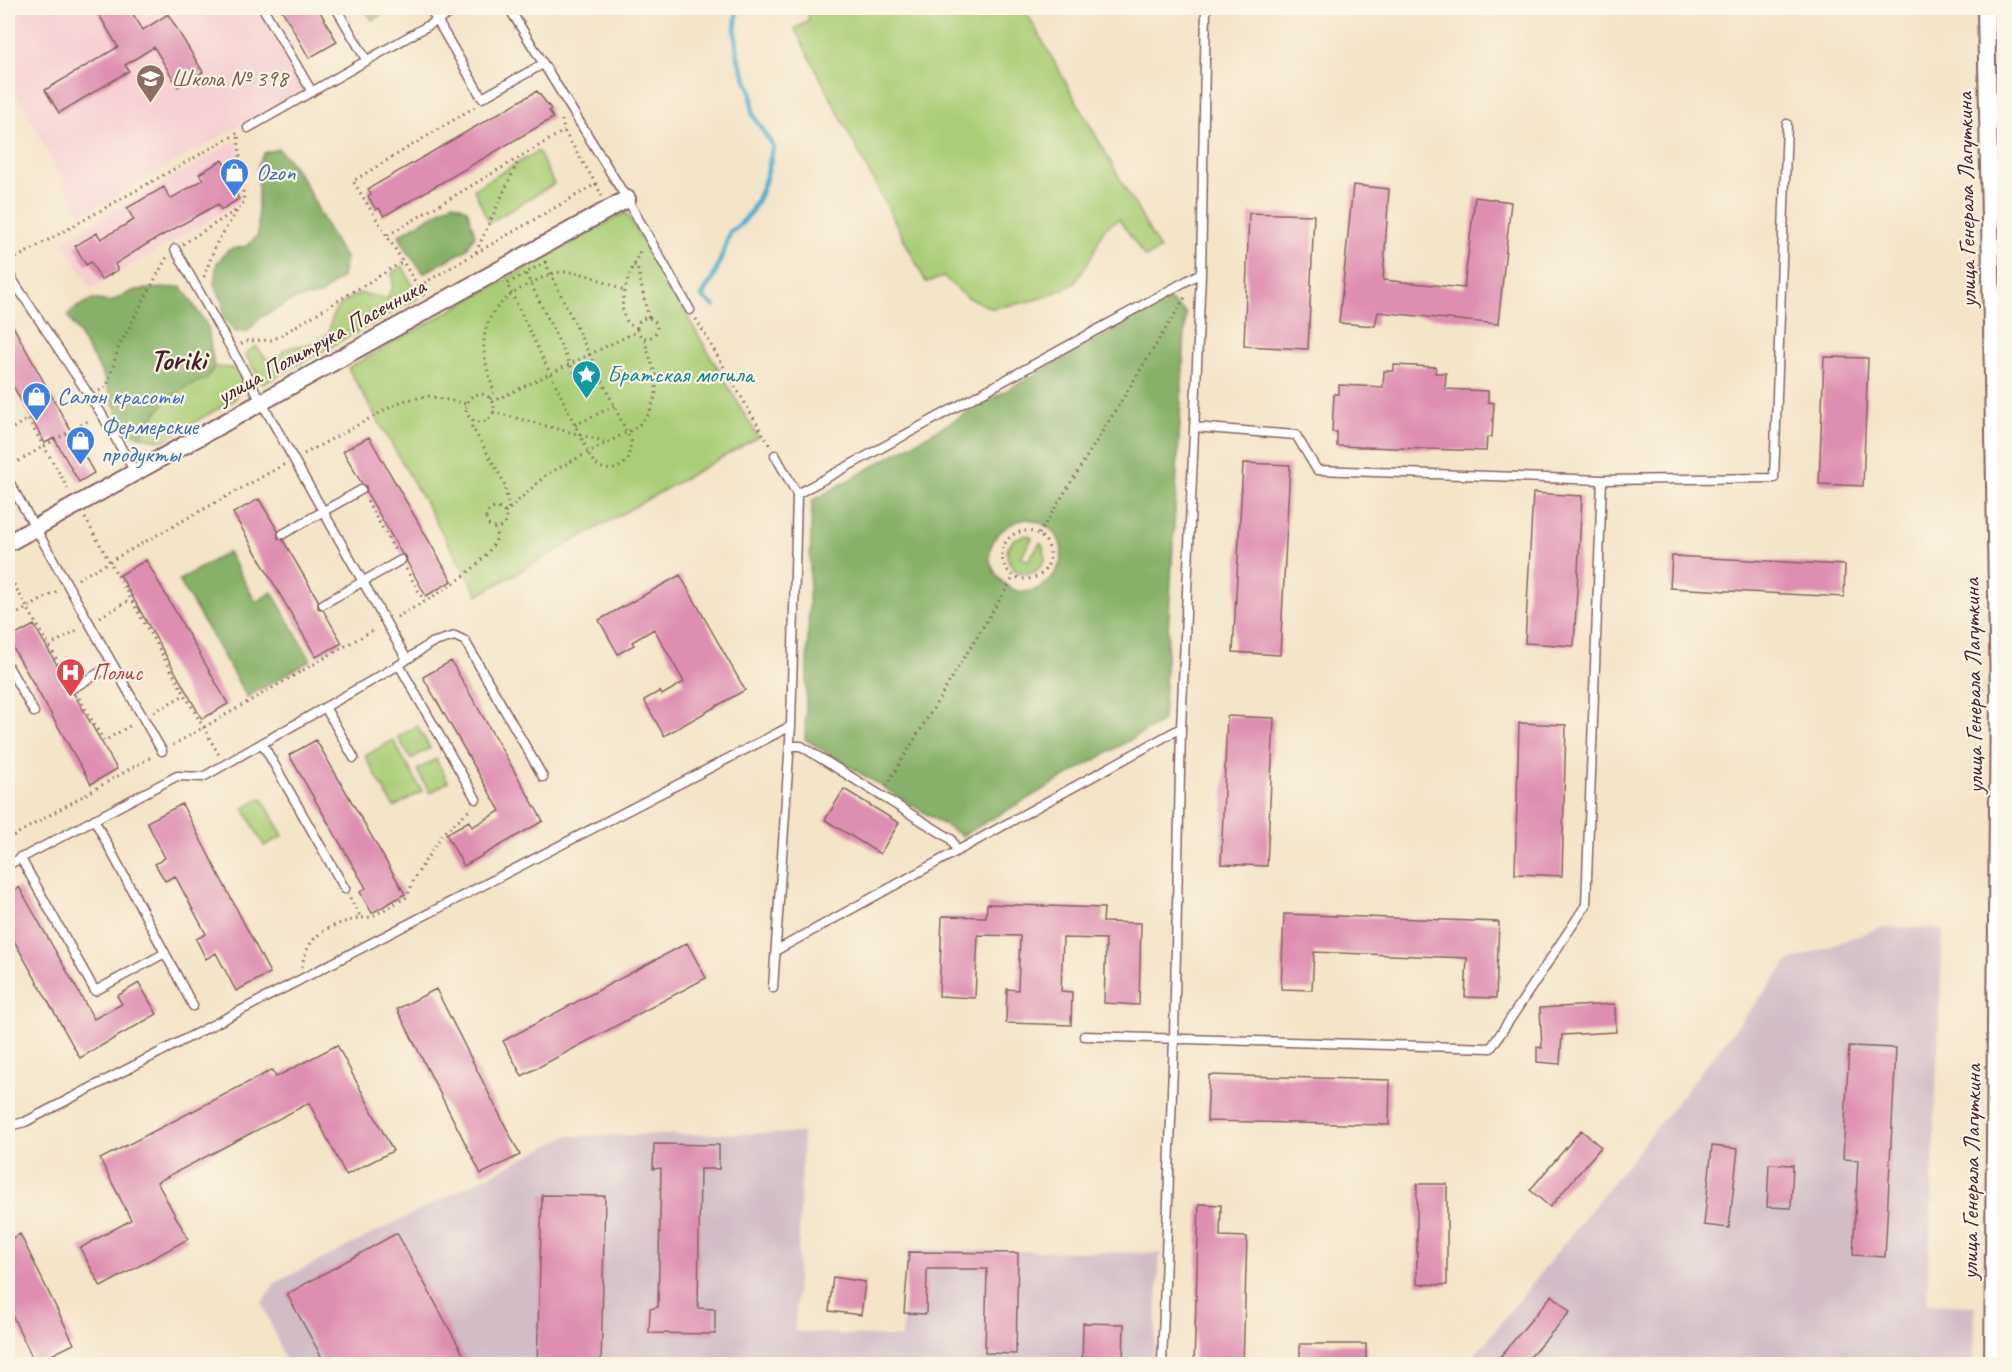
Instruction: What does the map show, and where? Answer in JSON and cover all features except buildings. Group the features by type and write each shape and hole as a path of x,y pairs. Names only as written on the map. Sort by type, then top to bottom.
{"street":[{"name":"улица Генерала Лагуткина","path":"1986,8 1999,695 2001,931 1993,1365"},
{"name":"улица Политрука Пасечника","path":"8,543 431,308 521,267 627,199"}],"lane":[{"path":"263,8 312,93"},
{"path":"336,8 367,61"},
{"path":"430,8 482,98 543,64"},
{"path":"248,128 459,8"},
{"path":"508,8 627,199 690,310"},
{"path":"1162,1365 1174,1038 1181,728 1201,273 1206,8"},
{"path":"1194,427 1296,435 1317,470 1602,480 1774,477 1787,124"},
{"path":"175,249 406,658"},
{"path":"8,273 101,413 135,472"},
{"path":"797,494 1201,273"},
{"path":"774,988 791,726 797,494 775,455"},
{"path":"8,480 162,751"},
{"path":"1084,1036 1491,1048 1586,905 1602,480"},
{"path":"283,534 361,490"},
{"path":"323,604 401,560"},
{"path":"8,865 177,776 203,777 399,665 406,658 444,638 455,636 465,641 543,777"},
{"path":"73,688 113,665"},
{"path":"399,665 476,799"},
{"path":"8,666 34,712"},
{"path":"325,707 354,758"},
{"path":"8,1126 25,1122 791,726"},
{"path":"777,950 1181,728"},
{"path":"262,743 345,889"},
{"path":"790,746 801,746 951,839 957,851"},
{"path":"94,819 193,1006"},
{"path":"20,857 95,991 165,953"}],"path":[{"path":"431,308 353,181 470,112 482,98"},
{"path":"419,286 596,184 564,131 561,115"},
{"path":"8,263 248,128"},
{"path":"388,235 564,131"},
{"path":"476,253 519,158"},
{"path":"199,292 216,244 238,209"},
{"path":"495,529 505,524 505,513 539,480 587,451 642,423 649,414 656,394 656,377 643,336 633,327 624,311 624,291 647,234"},
{"path":"231,350 247,341 273,340 404,261"},
{"path":"545,262 615,406 631,441 632,453 628,460 616,469 601,468 592,460 511,293 507,284 521,267 545,262"},
{"path":"634,265 637,267 649,319 656,324 656,332 649,337 643,336"},
{"path":"521,267 582,388"},
{"path":"493,412 491,400 494,392 484,354 484,339 494,313 511,293 551,274 578,273 624,291"},
{"path":"1039,534 1201,273"},
{"path":"690,310 775,455"},
{"path":"491,400 550,374 638,330 641,320 649,319"},
{"path":"491,400 480,394 475,395 467,404 466,412 473,420 484,421 493,412"},
{"path":"8,619 402,400 439,396 467,404"},
{"path":"575,425 615,406"},
{"path":"493,412 606,442"},
{"path":"8,467 101,413"},
{"path":"8,431 28,419 72,497"},
{"path":"473,420 472,427 504,482 509,509"},
{"path":"361,490 424,601"},
{"path":"8,839 424,601 483,560 497,538 495,529 486,524 487,513 496,508 505,513"},
{"path":"81,511 224,765"},
{"path":"1027,530 1039,534 1048,544 1050,552 1047,568 1033,579 1014,576 1004,566 1001,558 1005,541 1019,531 1027,530"},
{"path":"8,574 104,741"},
{"path":"880,796 1014,576"},
{"path":"300,980 304,952 310,941 322,930 341,922 371,917 407,897 414,879 442,834 471,810 476,799"},
{"path":"345,889 361,918"}],"shaded area":[{"name":"Школа № 398","path":"8,8 257,8 304,89 81,215 8,78"},
{"path":"237,140 241,202 91,289 63,241"},
{"path":"1882,927 1943,929 1927,1304 1975,1306 1974,1364 1468,1364 1789,961"},
{"path":"803,1133 795,1331 902,1338 908,1249 1160,1253 1153,1364 287,1364 262,1303 275,1283 567,1136"}],"green space":[{"path":"365,8 393,8 372,20"},
{"path":"808,8 1024,8 1160,250 1145,257 1119,219 1104,229 1088,264 1074,284 1048,296 991,308 965,296 944,277 926,282 795,29 808,21"},
{"path":"278,149 299,174 346,259 342,277 320,295 295,299 261,317 247,332 235,332 224,318 222,300 214,284 217,263 228,250 247,246 258,235 258,165 264,153"},
{"path":"538,151 554,184 489,223 474,189"},
{"path":"453,203 467,209 475,235 466,250 424,273 407,252 399,235"},
{"path":"626,212 758,437 478,595 348,368"},
{"path":"403,266 418,298 263,384 245,354 256,346 267,360 275,362 286,349 316,342 329,333 332,317 338,308 360,293 387,299 393,285 392,273"},
{"path":"182,287 208,327 214,367 206,379 185,387 168,400 140,436 129,433 118,417 102,373 68,316 72,310 92,299 110,302 135,290"},
{"path":"1168,299 1186,313 1163,721 962,836 805,739 812,501","holes":["1028,519 1050,529 1060,543 1061,559 1054,574 1042,586 1027,592 1011,588 996,574 991,564 991,546 996,538 1010,525"]},
{"path":"214,367 234,368 243,381 235,399 162,441 140,436 168,400 185,387 206,379"},
{"path":"1027,535 1032,538 1021,557 1028,561 1040,543 1043,546 1045,559 1035,571 1022,573 1011,565 1007,550 1014,539"},
{"path":"228,552 256,602 272,592 311,660 247,697 179,580"},
{"path":"417,726 430,748 411,759 398,737"},
{"path":"393,740 422,791 394,807 365,756"},
{"path":"436,759 448,782 430,793 417,770"},
{"path":"262,798 283,836 264,846 244,808"}],"waterway":[{"path":"714,306 702,297 712,280 730,232 740,225 755,206 765,182 773,146 753,115 751,91 738,58 735,32 737,8"}],"place":[{"name":"Школа № 398","path":"150,104"},
{"name":"Ozon","path":"235,198"},
{"name":"Братская могила","path":"586,400"},
{"name":"Салон красоты","path":"36,422"},
{"name":"Фермерские продукты","path":"80,466"},
{"name":"Полис","path":"71,698"}],"district":[{"name":"Toriki","path":"178,360"}]}
